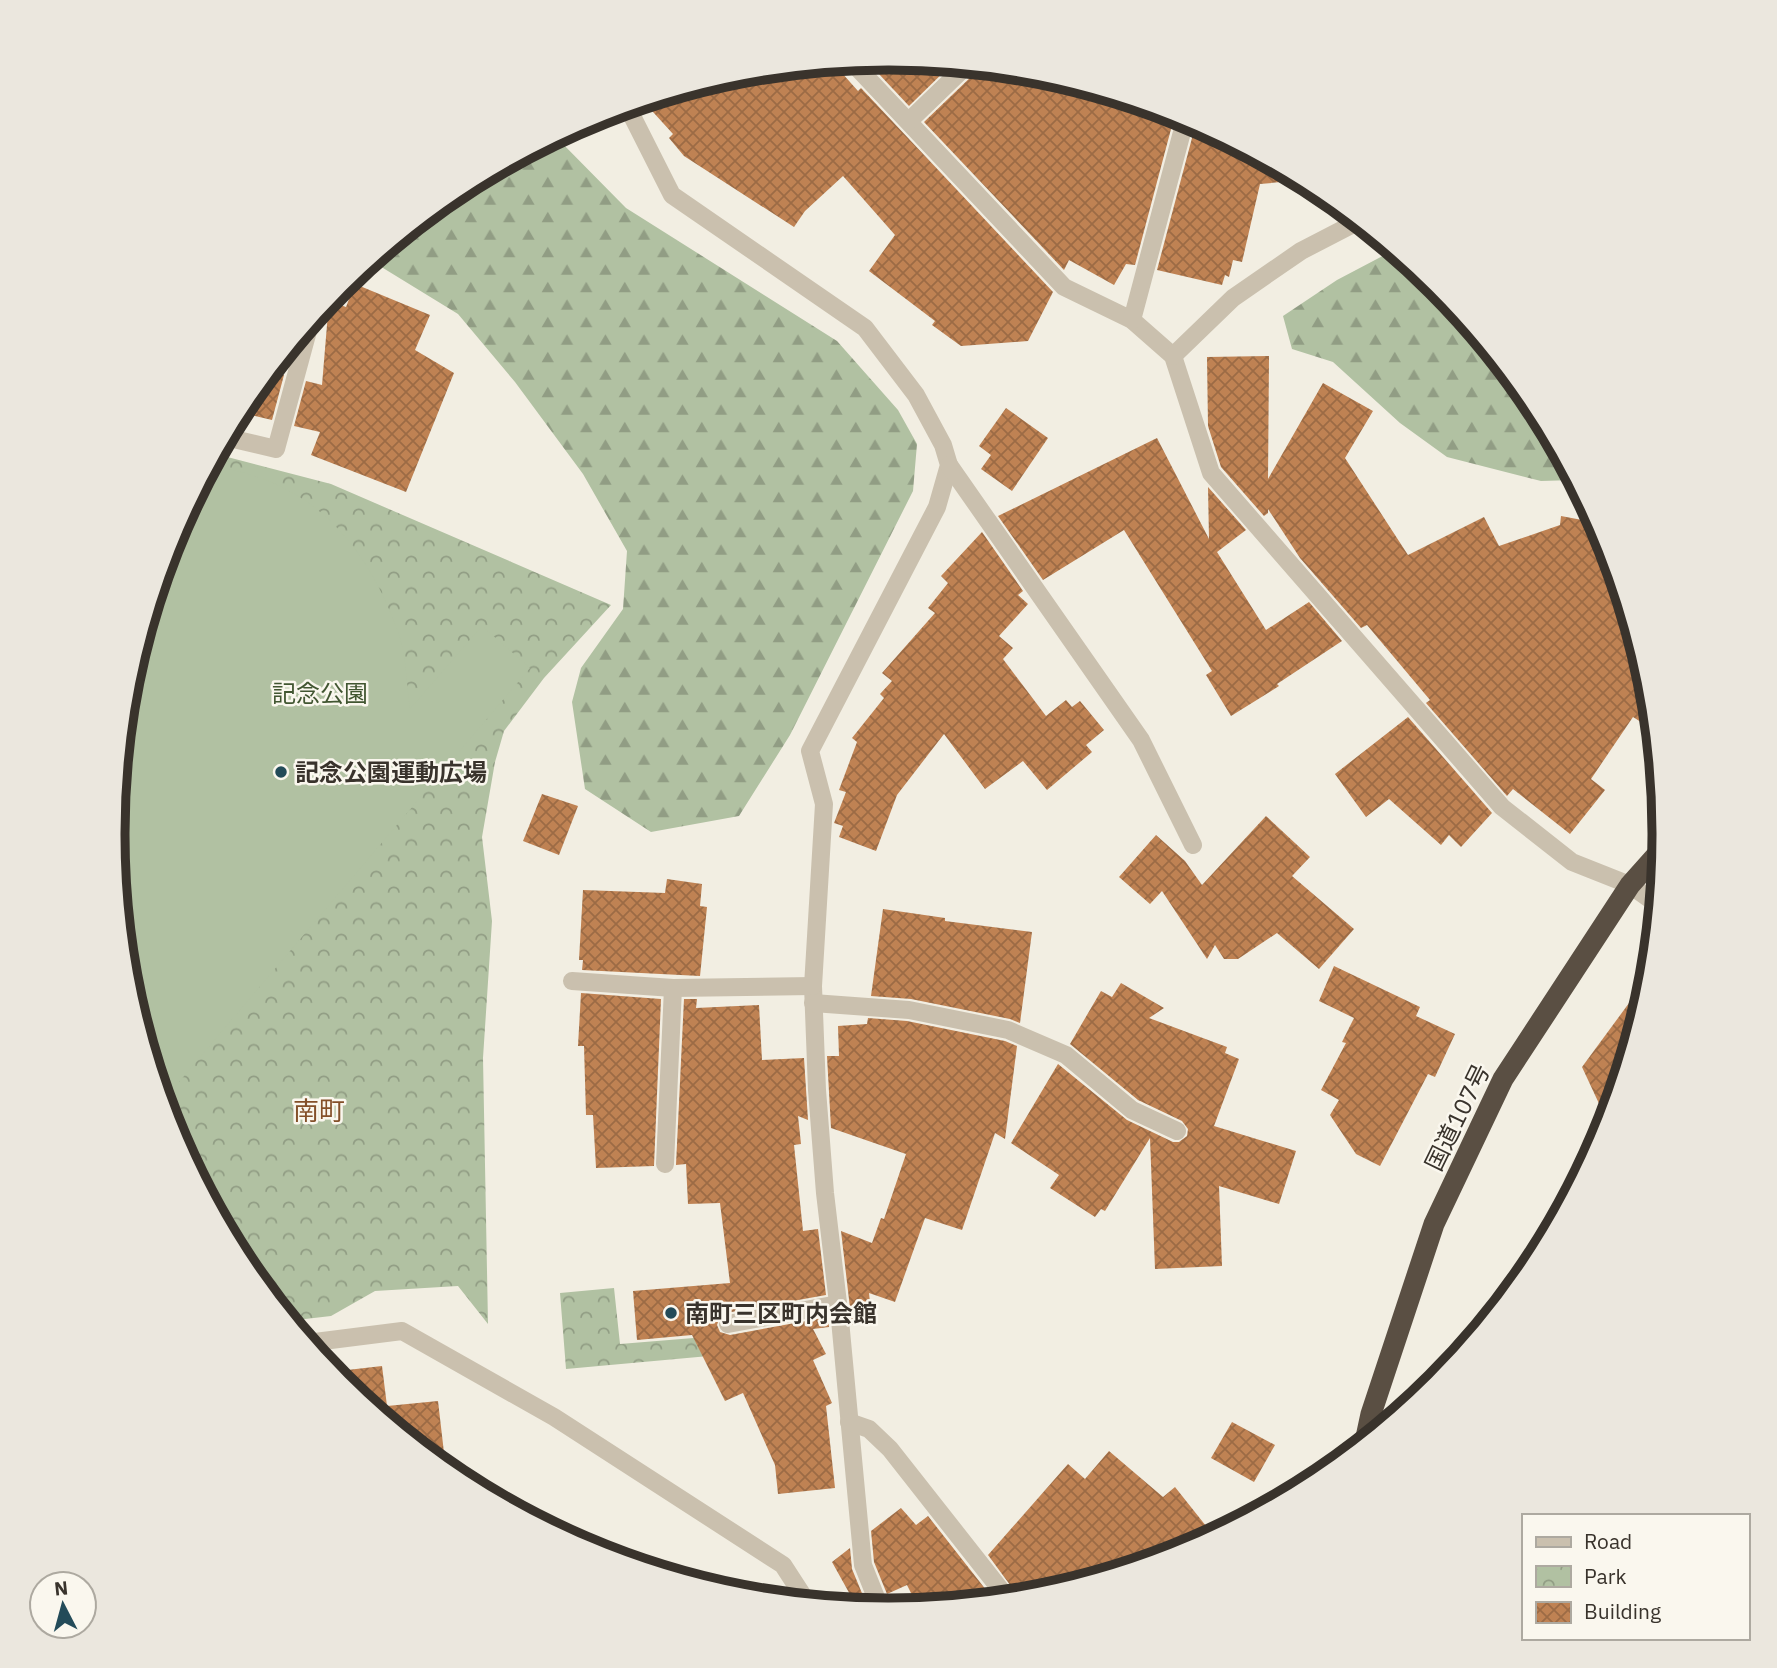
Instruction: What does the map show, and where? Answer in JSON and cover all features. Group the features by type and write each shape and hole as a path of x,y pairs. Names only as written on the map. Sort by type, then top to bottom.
{"highway":[{"name":"国道107号","path":"1368,1428 1434,1224 1503,1079 1630,885 1651,861"}],"street":[{"path":"861,71 1064,287 1132,320 1173,356 1211,473 1502,807 1572,862 1630,885 1650,899"},
{"path":"909,121 958,74"},
{"path":"632,115 672,195 865,328 916,395 943,445 949,465 1141,740 1193,845"},
{"path":"1132,320 1183,129"},
{"path":"1173,356 1233,298 1301,251 1350,225"},
{"path":"235,439 276,449 305,340"},
{"path":"876,1598 863,1565 825,1193 813,994 824,804 810,751 937,507 949,465"},
{"path":"572,981 813,994 1008,1030 1066,1055 1132,1110 1177,1131"},
{"path":"665,1164 673,988"},
{"path":"728,1324 838,1304"},
{"path":"317,1342 402,1331 554,1417 783,1565 801,1592"},
{"path":"849,1422 869,1429 890,1449 1001,1589"}],"green space":[{"path":"563,144 626,208 837,341 898,410 917,444 913,491 790,735 739,816 651,832 585,789 572,702 581,668 623,609 627,551 583,474 515,382 458,314 379,266 423,228 464,199 506,172"},
{"path":"1385,254 1392,260 1429,294 1495,369 1524,410 1565,480 1541,481 1447,457 1400,423 1333,362 1292,349 1283,316 1337,280"},
{"name":"記念公園","path":"225,456 331,484 611,605 544,678 504,731 495,762 482,837 492,921 483,1058 488,1324 458,1286 375,1291 331,1316 299,1320 253,1258 203,1172 165,1080 139,983 131,934 124,834 131,734 139,685 165,588 203,496"},
{"name":"記念公園運動広場","path":"218,468 275,484 303,499 327,518 349,541 367,567 397,629 410,709 482,626 530,668 170,1093 151,1032 131,934 124,834 126,784 139,685 165,588 203,496"},
{"path":"614,1288 620,1344 718,1336 720,1355 566,1369 560,1293"}],"building":[{"path":"888,70 943,73 909,106 878,73"},
{"path":"841,72 858,91 861,88 1053,292 1028,341 961,346 932,325 935,321 869,271 895,235 843,176 805,211 794,227 684,156 669,138 673,134 650,109 739,85"},
{"path":"972,75 1038,85 1086,96 1172,125 1135,265 1126,264 1114,285 1069,260 1064,270 924,122"},
{"path":"1193,134 1286,182 1260,184 1242,262 1233,260 1229,277 1225,275 1222,285 1157,270"},
{"path":"358,285 430,315 415,350 454,373 406,492 311,455 320,432 294,426 306,381 322,385 328,315 338,304 346,307 353,290"},
{"path":"1269,356 1268,479 1323,383 1373,411 1345,458 1408,555 1484,517 1499,546 1560,525 1561,516 1585,520 1612,588 1638,685 1644,724 1633,717 1591,779 1605,790 1570,834 1513,789 1507,796 1426,703 1430,700 1367,625 1361,628 1300,558 1268,509 1264,516 1221,467 1208,426 1207,357"},
{"path":"279,374 284,375 272,420 250,415"},
{"path":"1006,408 1048,438 1012,491 981,469 991,455 979,446"},
{"path":"1157,438 1209,539 1208,487 1246,530 1217,552 1266,630 1309,602 1342,641 1231,716 1206,675 1212,671 1124,530 1043,580 998,516"},
{"path":"982,532 1023,591 1018,595 1028,604 999,636 1013,648 1003,659 1046,716 1066,700 1072,707 1080,701 1104,730 1086,745 1092,752 1047,790 1023,761 985,789 944,734 897,795 876,851 839,837 843,826 834,823 846,792 839,790 857,742 852,738 884,698 880,694 892,681 882,673 935,613 928,608 948,583 941,576"},
{"path":"1408,717 1492,813 1461,847 1449,835 1441,845 1389,799 1366,817 1335,774"},
{"path":"542,794 578,806 559,855 523,841"},
{"path":"1266,816 1310,857 1292,876 1354,929 1319,969 1277,933 1238,959 1224,959 1215,945 1207,959 1162,891 1150,904 1119,877 1156,835 1185,861 1202,885"},
{"path":"667,879 702,884 700,906 707,907 700,976 582,970 583,960 579,960 583,890 665,893"},
{"path":"883,909 945,918 945,921 1032,932 1020,1023 911,999 871,996"},
{"path":"1334,966 1420,1007 1416,1016 1455,1034 1435,1077 1428,1074 1380,1166 1356,1154 1330,1115 1339,1100 1321,1090 1346,1043 1342,1042 1354,1018 1319,1001"},
{"path":"1121,983 1164,1008 1149,1018 1227,1047 1225,1053 1239,1059 1214,1126 1296,1151 1279,1204 1219,1186 1222,1266 1155,1269 1150,1138 1105,1211 1101,1209 1095,1217 1050,1188 1059,1175 1011,1143 1058,1064 1127,1120 1173,1142 1179,1142 1187,1136 1188,1129 1182,1121 1138,1100 1070,1044 1101,991 1112,997"},
{"path":"581,993 661,999 654,1166 596,1168 593,1115 586,1115 584,1046 578,1046"},
{"path":"1635,995 1612,1080 1601,1108 1582,1067"},
{"path":"684,999 697,999 696,1008 759,1005 762,1060 804,1058 808,1120 798,1116 801,1144 794,1145 803,1231 818,1229 826,1295 726,1313 720,1316 717,1325 720,1332 730,1335 828,1317 829,1327 813,1329 826,1354 813,1360 832,1403 826,1406 835,1488 778,1494 775,1465 743,1393 725,1401 692,1335 637,1340 633,1291 730,1283 720,1203 688,1204 686,1164 676,1165"},
{"path":"868,1018 907,1021 1005,1041 1017,1046 1005,1139 995,1133 962,1230 925,1218 895,1302 869,1293 872,1322 852,1325 841,1231 872,1243 881,1218 884,1219 906,1154 831,1128 827,1056 839,1056 838,1026 867,1024"},
{"path":"382,1366 387,1406 438,1401 444,1455 385,1408 345,1370"},
{"path":"1232,1422 1275,1445 1254,1482 1211,1458"},
{"path":"1109,1451 1163,1497 1175,1487 1207,1528 1181,1540 1086,1572 1012,1587 988,1555 1068,1464 1085,1479"},
{"path":"901,1508 916,1525 928,1516 987,1591 913,1597 907,1585 887,1594 874,1562 871,1531"},
{"path":"850,1548 852,1569 864,1597 851,1596 832,1562"}],"place":[{"name":"記念公園運動広場","path":"281,772"},
{"name":"南町三区町内会館","path":"671,1313"}],"district":[{"name":"南町","path":"319,1110"}]}
